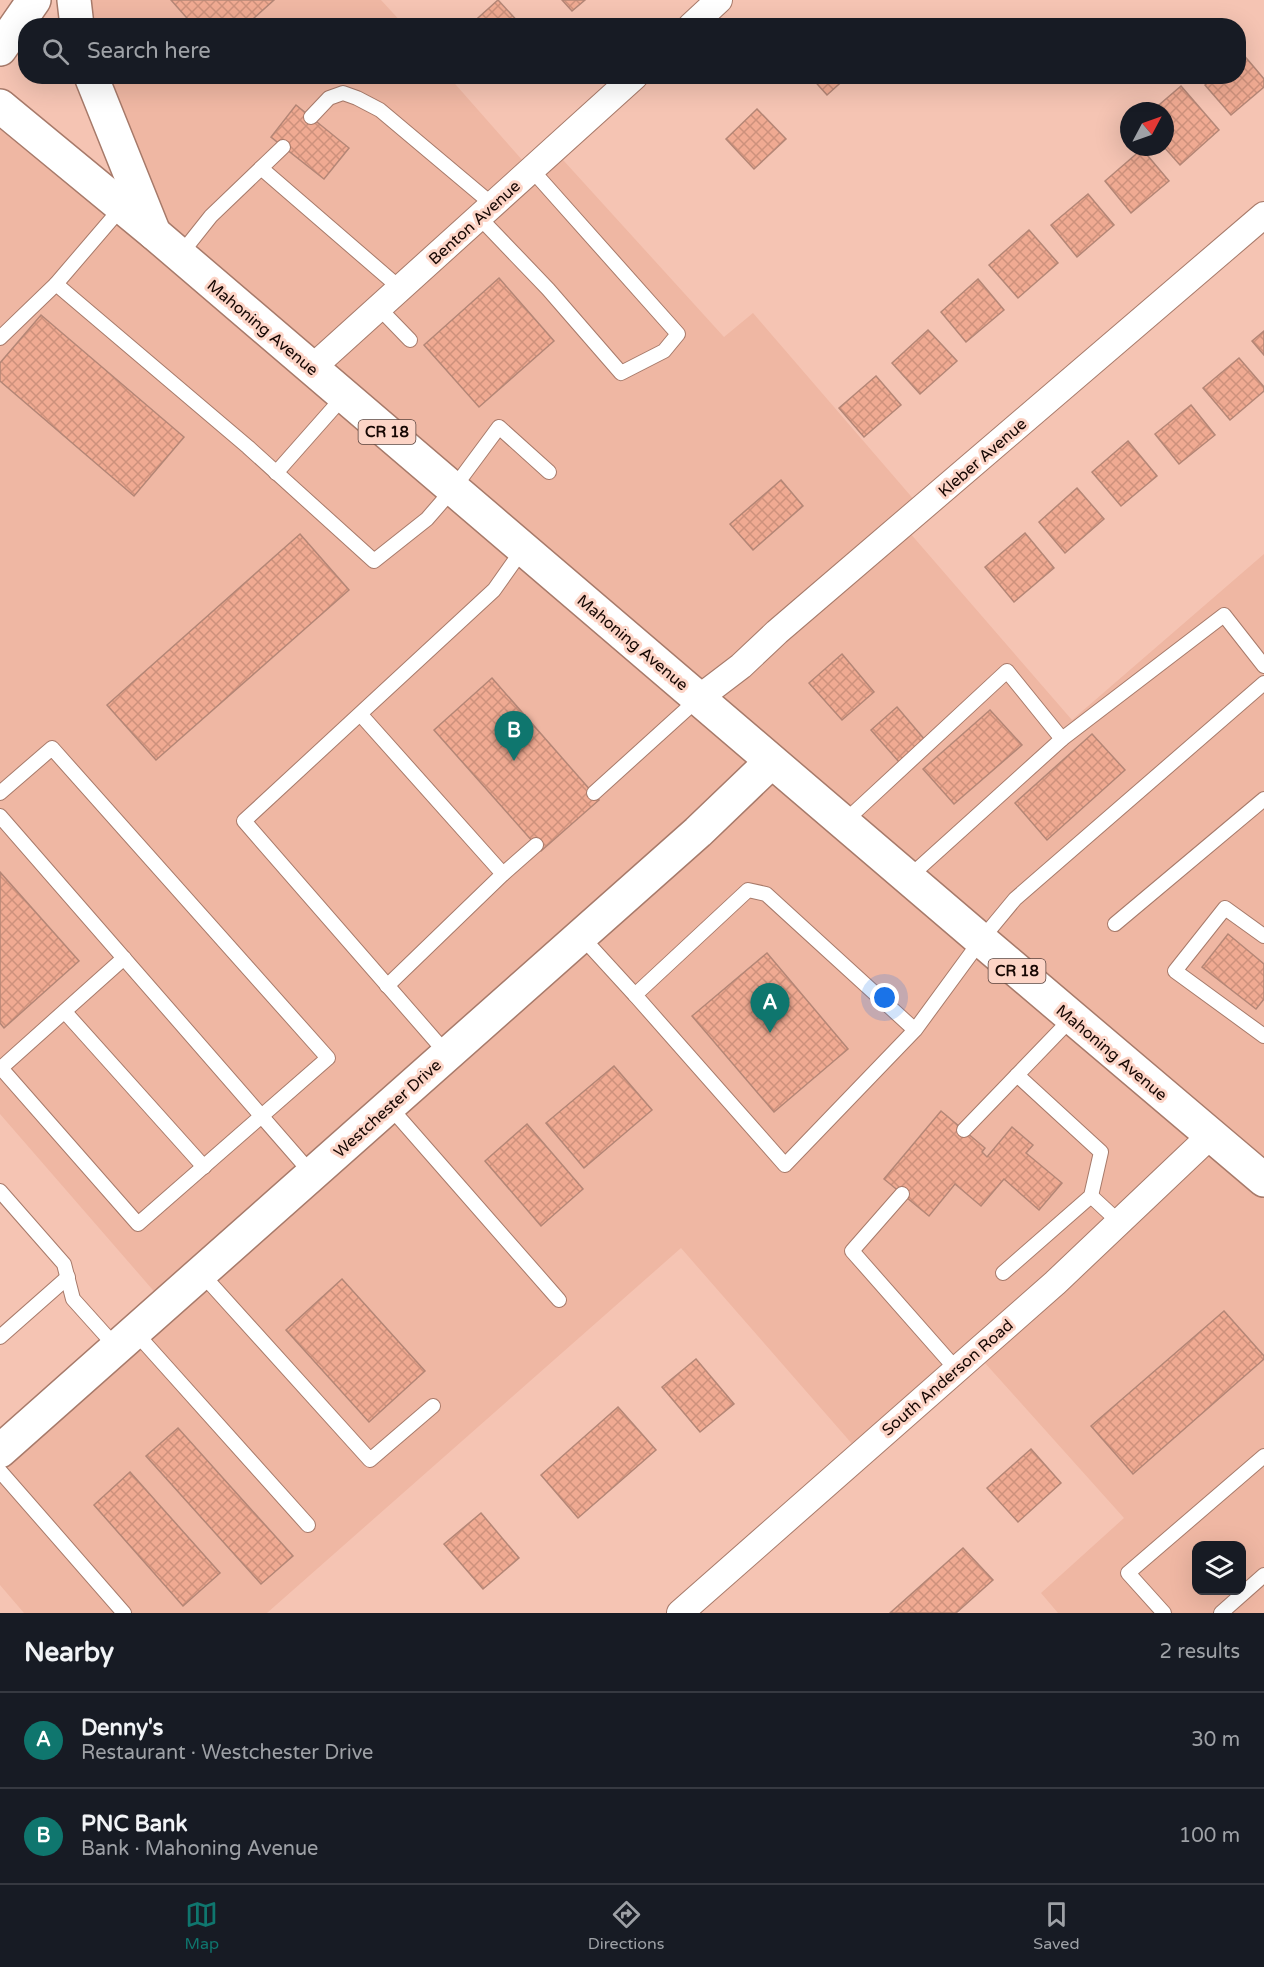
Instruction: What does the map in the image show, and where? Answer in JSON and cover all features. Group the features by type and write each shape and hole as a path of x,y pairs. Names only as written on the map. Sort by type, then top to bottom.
{"main road":[{"path":"22,18 34,0"},
{"path":"74,0 76,18"},
{"path":"0,49 18,23"},
{"path":"94,84 154,233"},
{"name":"Mahoning Avenue","path":"1,108 180,255 771,762 1264,1180"},
{"name":"Westchester Drive","path":"0,1451 698,832 771,762"}],"street":[{"path":"700,18 719,0"},
{"name":"Benton Avenue","path":"312,368 626,84"},
{"name":"Kleber Avenue","path":"699,698 741,666 1264,215"},
{"name":"South Anderson Road","path":"680,1613 1055,1283 1210,1136"}],"lane":[{"path":"311,117 329,98 343,93 380,110 486,211 548,289 621,373 664,351 678,334 532,170"},
{"path":"180,255 211,216 283,147"},
{"path":"261,168 400,289"},
{"path":"0,338 56,285 122,207"},
{"path":"56,285 276,473 374,561 426,519 453,489 499,427 549,472"},
{"path":"379,308 410,340"},
{"path":"276,473 344,395"},
{"path":"447,1054 244,821 494,590 523,549"},
{"path":"909,878 1062,739 1224,615 1264,666"},
{"path":"843,823 1007,671 1062,739"},
{"path":"581,936 785,1165 915,1030 981,940 1015,899 1264,683"},
{"path":"594,793 699,698"},
{"path":"361,715 503,874"},
{"path":"0,793 52,748 328,1058 138,1224 1,1068 124,958"},
{"path":"1115,924 1264,799"},
{"path":"0,816 312,1174"},
{"path":"387,986 536,845"},
{"path":"635,995 748,890 766,894 915,1030"},
{"path":"1264,936 1225,908 1175,970 1264,1036"},
{"path":"65,1012 204,1167"},
{"path":"964,1131 1072,1018"},
{"path":"1003,1273 1091,1197 1101,1152 1017,1075"},
{"path":"389,1106 559,1300"},
{"path":"0,1191 64,1264 74,1299 126,1340 308,1525"},
{"path":"902,1194 852,1251 956,1369"},
{"path":"1091,1197 1119,1222"},
{"path":"201,1273 370,1460 433,1406"},
{"path":"0,1337 68,1277"},
{"path":"1164,1613 1128,1573 1264,1456"},
{"path":"0,1471 124,1613"},
{"path":"1221,1613 1264,1575"}],"shaded area":[{"path":"74,0 381,0 398,18 76,18"},
{"path":"94,84 455,84 531,170 554,150 724,337 753,313 922,509 903,525 1072,720 1264,554 1264,1613 1058,1613 1041,1593 1124,1518 976,1353 860,1453 681,1248 267,1613 24,1613 0,1585 0,1451 165,1304 0,1114 0,110 153,232"}],"building":[{"path":"171,0 274,0 254,18 187,18"},
{"path":"498,0 515,18 478,18"},
{"path":"562,0 585,0 572,11"},
{"path":"1246,58 1264,79 1264,87 1231,115 1205,85 1246,84"},
{"path":"817,84 839,84 827,95"},
{"path":"1181,86 1219,130 1180,165 1172,156 1174,156 1174,102 1162,102"},
{"path":"296,105 349,148 324,179 271,137"},
{"path":"757,109 786,139 754,169 726,139"},
{"path":"1134,156 1148,156 1169,181 1131,213 1105,181"},
{"path":"1088,194 1114,225 1077,257 1051,225"},
{"path":"1029,230 1058,263 1018,298 989,265"},
{"path":"499,278 554,341 479,407 424,345"},
{"path":"978,279 1004,310 966,342 941,312"},
{"path":"41,315 184,437 134,496 0,381 0,363"},
{"path":"928,330 957,361 920,394 892,363"},
{"path":"1264,331 1264,355 1252,341"},
{"path":"1239,358 1264,387 1264,391 1230,420 1203,388"},
{"path":"876,376 901,405 864,437 839,408"},
{"path":"1191,405 1215,435 1179,464 1155,434"},
{"path":"1128,441 1157,476 1121,506 1092,472"},
{"path":"781,480 803,506 753,550 730,524"},
{"path":"1077,488 1104,519 1065,553 1039,522"},
{"path":"1025,533 1054,568 1014,602 985,567"},
{"path":"300,534 349,590 156,760 107,705"},
{"path":"842,654 874,692 842,720 809,683"},
{"path":"492,678 599,800 541,851 434,730"},
{"path":"897,707 925,740 899,762 871,730"},
{"path":"990,710 1022,745 954,804 923,769"},
{"path":"1092,734 1125,770 1047,840 1015,803"},
{"path":"0,872 79,961 4,1028 0,1023"},
{"path":"1228,934 1264,964 1264,999 1256,1009 1202,967"},
{"path":"767,953 848,1049 774,1112 692,1016"},
{"path":"614,1066 652,1110 584,1168 546,1123"},
{"path":"941,1111 985,1148 982,1152 987,1157 1012,1127 1033,1145 1026,1153 1062,1183 1039,1210 1004,1179 981,1206 955,1184 929,1216 884,1179"},
{"path":"527,1124 583,1189 541,1226 485,1161"},
{"path":"342,1279 425,1371 369,1422 286,1330"},
{"path":"1224,1311 1264,1356 1264,1359 1133,1474 1091,1426"},
{"path":"696,1359 734,1404 700,1432 662,1387"},
{"path":"618,1407 656,1450 578,1518 541,1475"},
{"path":"178,1428 293,1556 261,1584 146,1456"},
{"path":"1031,1449 1061,1483 1018,1522 987,1488"},
{"path":"130,1472 220,1573 183,1606 94,1505"},
{"path":"481,1513 519,1558 483,1589 444,1544"},
{"path":"963,1548 993,1580 956,1613 890,1613"}],"place":[{"name":"PNC Bank","path":"514,761"},
{"name":"Denny's","path":"770,1033"}]}
